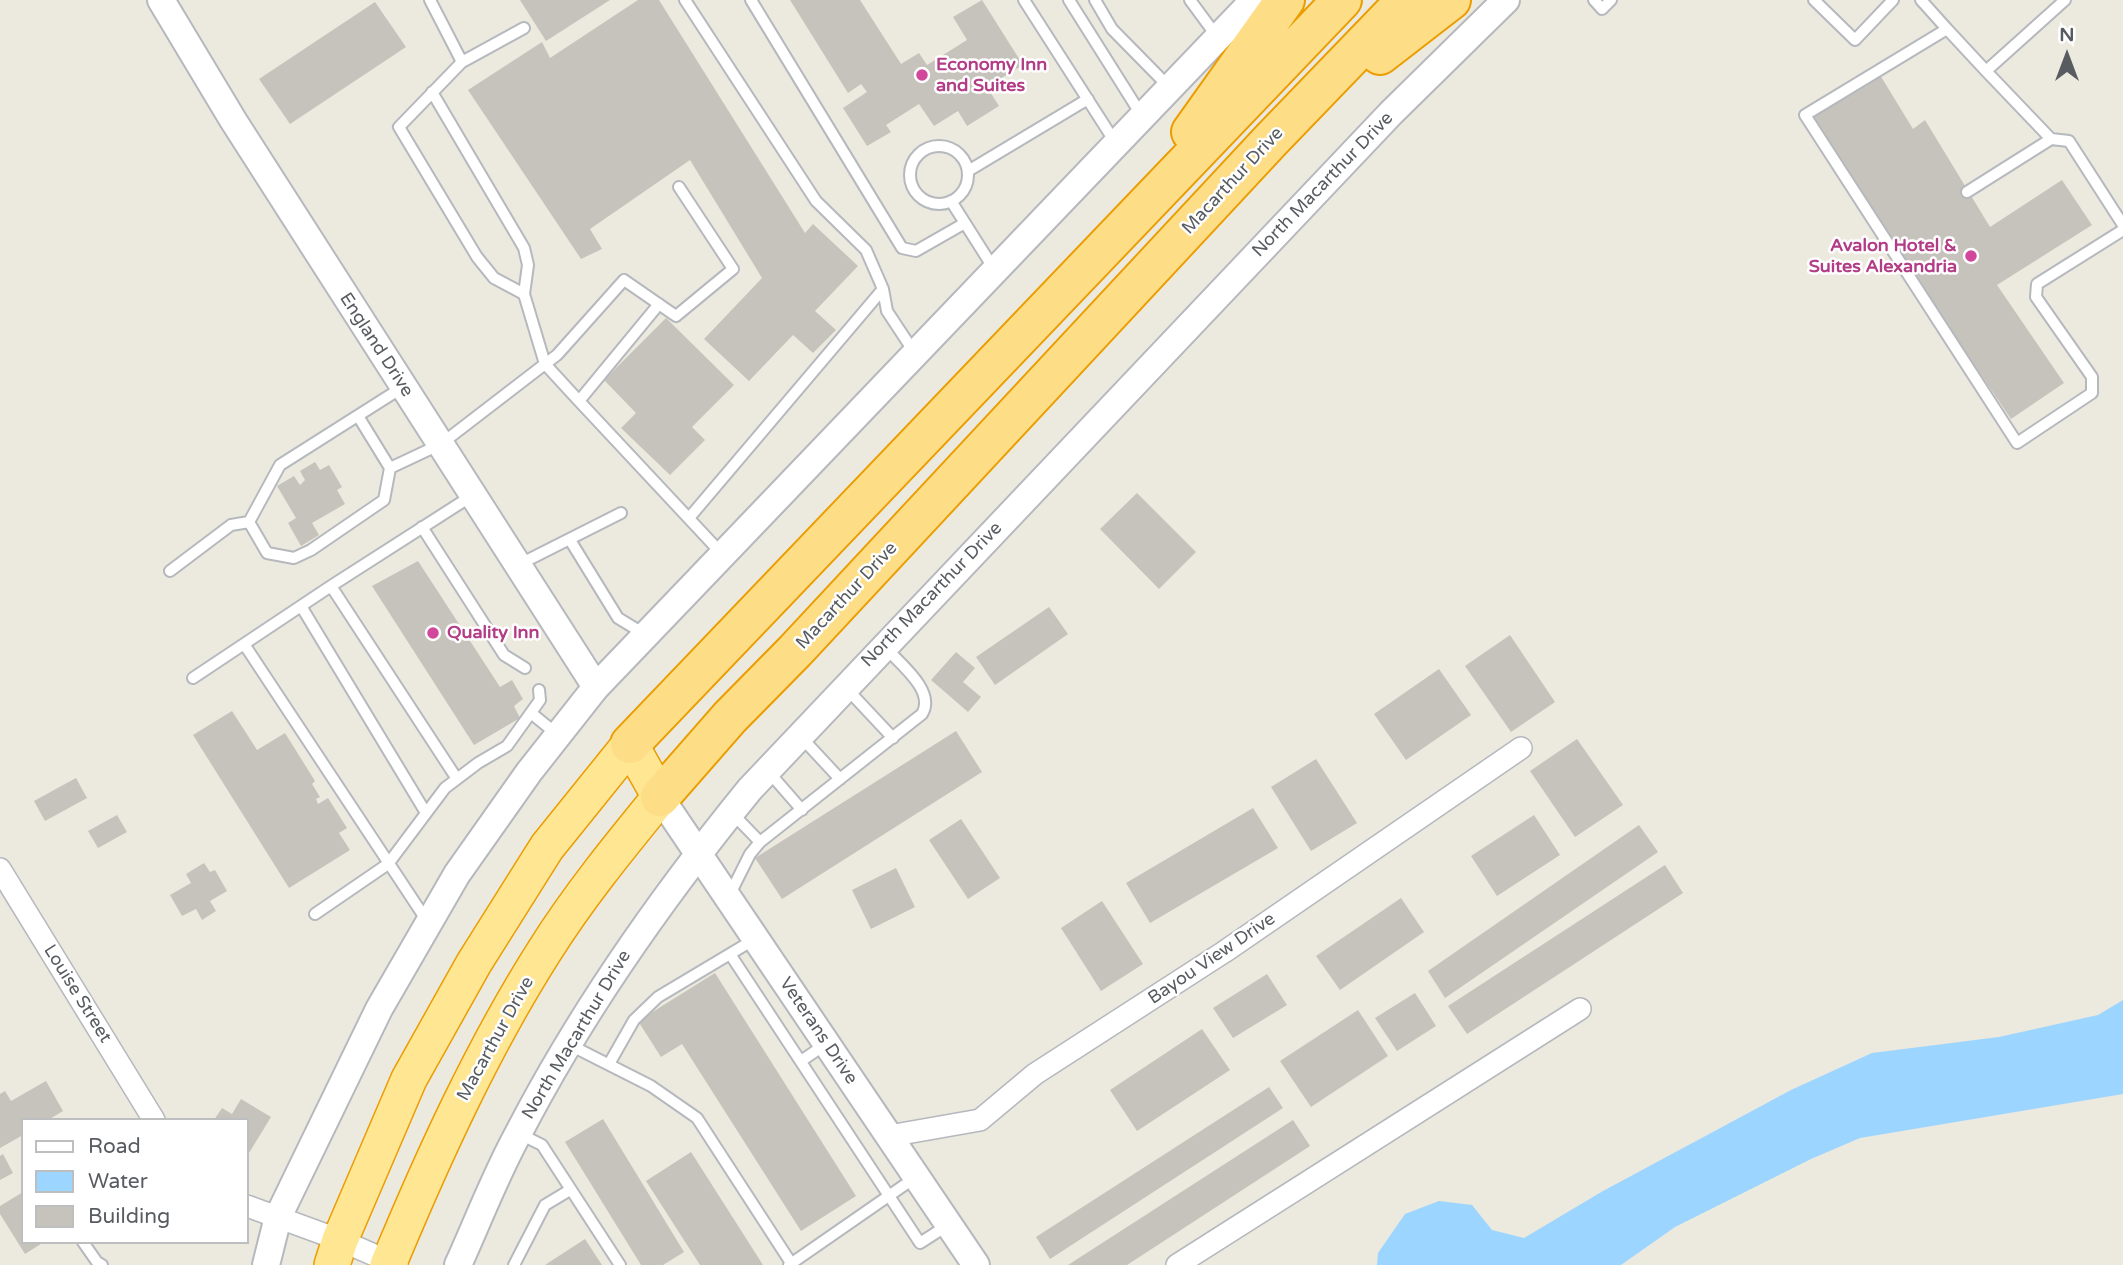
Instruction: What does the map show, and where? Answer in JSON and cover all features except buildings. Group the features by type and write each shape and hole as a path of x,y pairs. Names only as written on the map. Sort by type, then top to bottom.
{"highway":[{"path":"1126,227 1231,73 1285,0"},
{"path":"336,1252 409,1079 474,963 547,847 630,744 1342,0"},
{"name":"Macarthur Drive","path":"391,1264 464,1094 502,1022 545,949 608,861 730,718 1271,140 1406,0"},
{"path":"1271,140 1451,0"},
{"path":"630,744 660,797"}],"street":[{"name":"England Drive","path":"161,0 233,120 596,687"},
{"path":"266,1265 278,1217 379,1009 457,874 528,772 596,687 1254,0"},
{"name":"North Macarthur Drive","path":"458,1265 518,1133 568,1044 613,971 731,812 845,687 1391,113 1506,0"},
{"name":"Bayou View Drive","path":"889,1136 980,1119 1035,1074 1224,952 1521,748"},
{"name":"Veterans Drive","path":"660,797 976,1265"},
{"name":"Louise Street","path":"0,869 153,1118"},
{"path":"1177,1265 1580,1009"},
{"path":"248,1206 278,1217 336,1252 391,1264"}],"lane":[{"path":"430,0 462,62"},
{"path":"685,0 816,201 866,250 883,289 887,310 916,355"},
{"path":"751,0 902,248 916,251 965,223"},
{"path":"1024,0 1116,144"},
{"path":"1069,0 1142,117"},
{"path":"1094,0 1112,29 1170,88"},
{"path":"1190,0 1218,38"},
{"path":"1594,0 1602,9 1611,0"},
{"path":"1814,0 1855,40 1893,0"},
{"path":"1921,0 2051,139"},
{"path":"1986,71 2065,0"},
{"path":"524,28 462,62 399,127 477,257 494,278 524,294"},
{"path":"1947,29 1805,115 2017,443 2091,393 2091,377 2036,297 2037,284 2123,230"},
{"path":"432,92 524,248 528,265 524,294 545,364 723,556"},
{"path":"968,171 1088,99"},
{"path":"1967,192 2051,139 2069,141 2123,225"},
{"path":"945,146 961,155 968,171 965,189 951,201 941,204 931,203 915,191 910,182 912,162 918,153 927,148 945,146"},
{"path":"390,468 441,444 557,355 624,280 676,316 733,269 679,187"},
{"path":"951,201 995,271"},
{"path":"689,518 883,289"},
{"path":"579,401 659,304"},
{"path":"249,522 280,466 403,387"},
{"path":"249,522 267,554 294,558 312,551 384,500 390,468 358,416"},
{"path":"193,678 472,495"},
{"path":"518,565 621,513"},
{"path":"170,572 231,525 249,522"},
{"path":"422,527 503,655 525,668"},
{"path":"569,540 618,618 646,635"},
{"path":"331,586 457,779"},
{"path":"301,606 426,813"},
{"path":"244,644 429,923"},
{"path":"728,897 750,854 760,842 922,714 926,708 926,700 920,686 884,646"},
{"path":"845,687 892,738"},
{"path":"315,914 388,864 445,788 507,746 540,700 539,690"},
{"path":"531,713 558,734"},
{"path":"799,736 840,779"},
{"path":"767,770 802,810"},
{"path":"731,812 760,842"},
{"path":"609,1064 634,1020 659,997 756,939"},
{"path":"730,954 920,1243 949,1225"},
{"path":"568,1044 651,1086 697,1118 790,1264 916,1177"},
{"path":"801,1061 826,1044"},
{"path":"518,1133 542,1145 620,1265"},
{"path":"514,1265 545,1205 570,1190"},
{"path":"84,1244 102,1265"}],"water":[{"path":"2123,1000 2123,1094 1860,1138 1811,1159 1675,1227 1621,1265 1377,1265 1378,1253 1405,1214 1439,1201 1472,1205 1492,1230 1524,1238 1603,1191 1791,1090 1872,1053 1999,1037 2098,1015"}],"place":[{"name":"Economy Inn and Suites","path":"922,75"},
{"name":"Avalon Hotel & Suites Alexandria","path":"1971,256"},
{"name":"Quality Inn","path":"433,633"}]}
